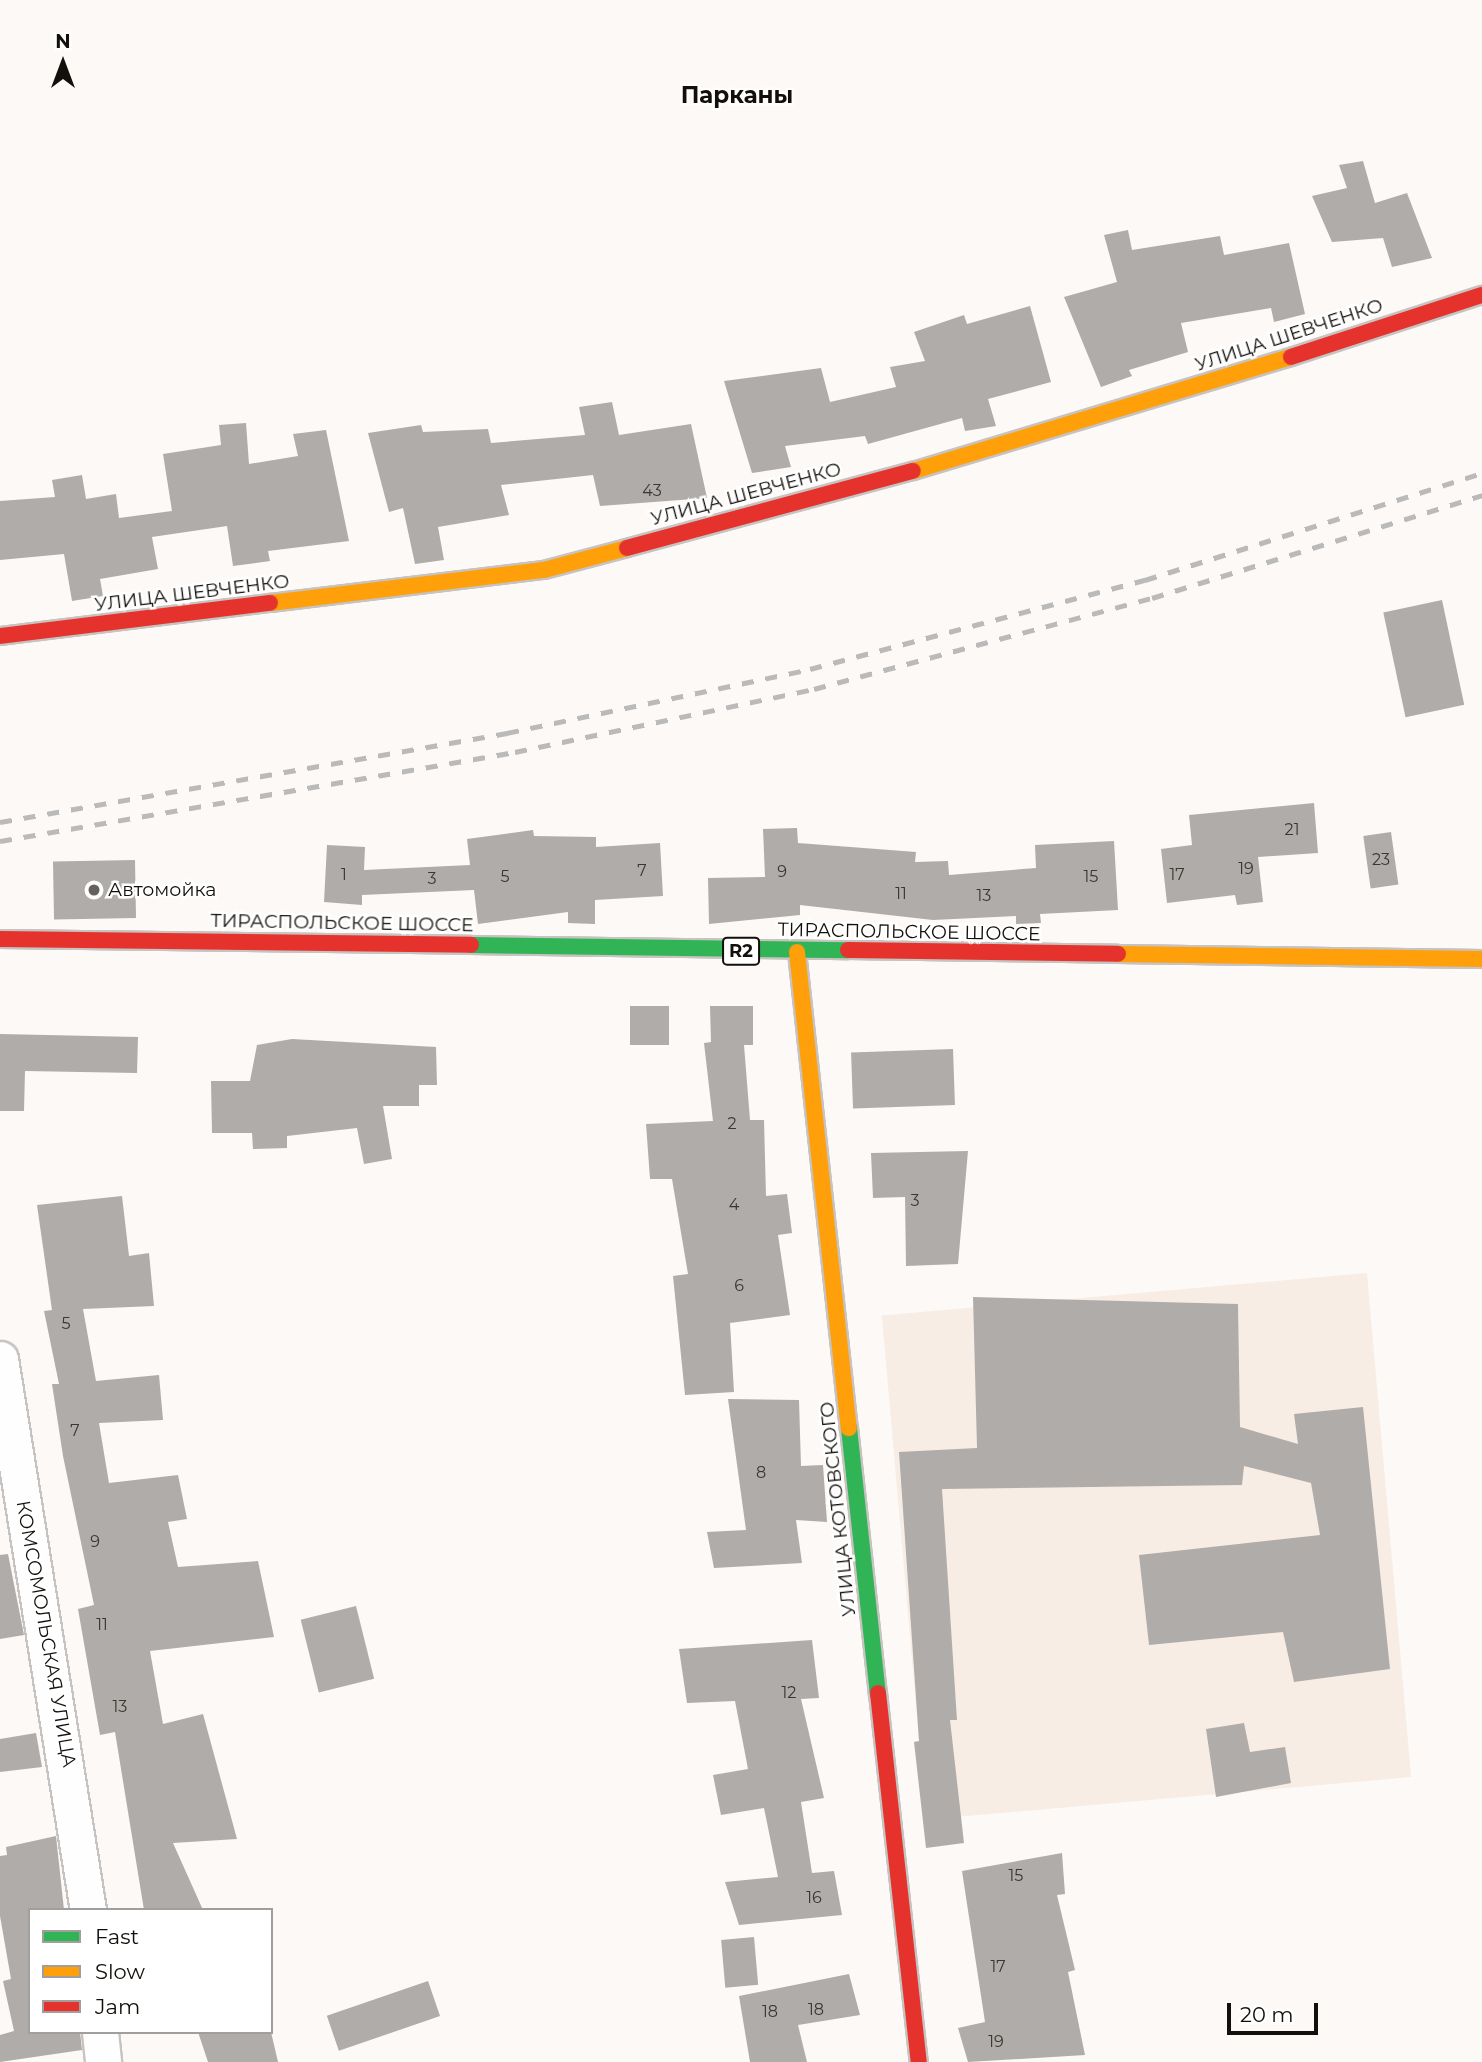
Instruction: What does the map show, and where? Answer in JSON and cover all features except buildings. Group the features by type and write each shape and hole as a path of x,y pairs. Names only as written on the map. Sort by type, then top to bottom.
{"street":[{"name":"УЛИЦА ШЕВЧЕНКО","path":"0,636 544,570 1064,430 1482,295"},
{"name":"ТИРАСПОЛЬСКОЕ ШОССЕ","path":"0,939 797,953 1482,959"},
{"name":"УЛИЦА КОТОВСКОГО","path":"797,953 919,2062"},
{"name":"КОМСОМОЛЬСКАЯ УЛИЦА","path":"0,1359 88,1908"},
{"path":"100,2034 103,2062"}],"shaded area":[{"path":"1367,1273 1411,1777 926,1820 882,1315"}],"railway":[{"path":"0,822 507,733 810,669 1145,580 1482,473"},
{"path":"0,841 515,752 814,689 1152,598 1482,495"}],"traffic: fast":[{"path":"471,945 848,950"},
{"path":"849,1428 878,1693"}],"traffic: slow":[{"path":"913,471 1291,357"},
{"path":"270,603 544,570 627,548"},
{"path":"797,952 849,1428"},
{"path":"1118,954 1482,959"}],"traffic: jam":[{"path":"1291,357 1482,295"},
{"path":"627,548 913,471"},
{"path":"0,636 270,603"},
{"path":"0,939 471,945"},
{"path":"848,950 1118,954"},
{"path":"878,1693 919,2062"}],"place":[{"name":"Автомойка","path":"94,890"}],"district":[{"name":"Парканы","path":"737,95"}]}
